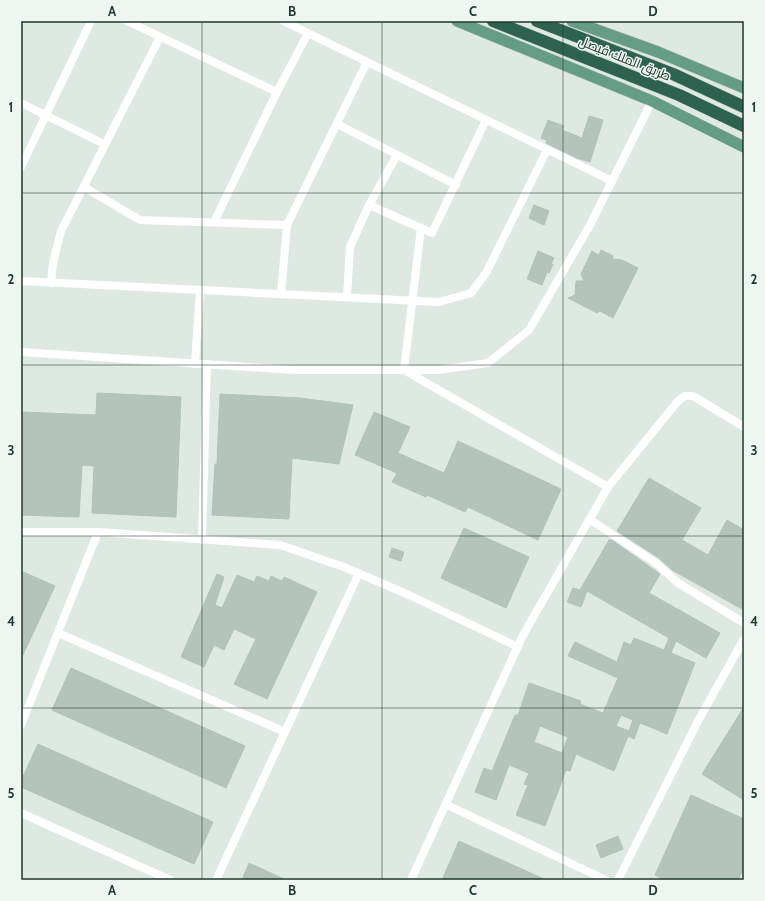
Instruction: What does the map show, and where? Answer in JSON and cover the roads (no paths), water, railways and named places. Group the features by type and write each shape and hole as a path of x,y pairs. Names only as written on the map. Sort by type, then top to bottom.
{"highway":[{"name":"طريق الملك فيصل","path":"493,21 679,95 744,126"},
{"name":"طريق الملك فيصل","path":"537,21 673,74 744,107"}],"main road":[{"path":"457,21 652,100 744,147"},
{"path":"572,21 658,52 744,88"}],"street":[{"path":"21,166 91,21"},
{"path":"127,21 277,92"},
{"path":"283,21 612,181"},
{"path":"214,222 277,92 308,33"},
{"path":"52,283 53,263 61,231 104,144 160,37"},
{"path":"281,294 287,225 367,62"},
{"path":"21,352 295,370 438,370 488,363 529,330 590,225 652,100"},
{"path":"21,104 104,144"},
{"path":"369,205 432,233 486,120"},
{"path":"337,124 456,185"},
{"path":"21,281 439,302 471,293 486,273 547,150"},
{"path":"347,297 350,247 369,205 398,155"},
{"path":"84,187 140,220 287,225"},
{"path":"404,370 421,228"},
{"path":"196,364 200,290"},
{"path":"202,540 206,364"},
{"path":"404,370 608,487"},
{"path":"411,880 447,805 518,646 608,487 678,401 685,396 692,396 744,427"},
{"path":"589,519 656,563 678,583 744,623"},
{"path":"21,532 98,532 280,545 358,573 518,646"},
{"path":"21,725 98,532"},
{"path":"216,880 358,573"},
{"path":"58,633 285,732"},
{"path":"618,880 698,721 744,639"},
{"path":"447,805 606,880"},
{"path":"21,813 170,880"}]}
